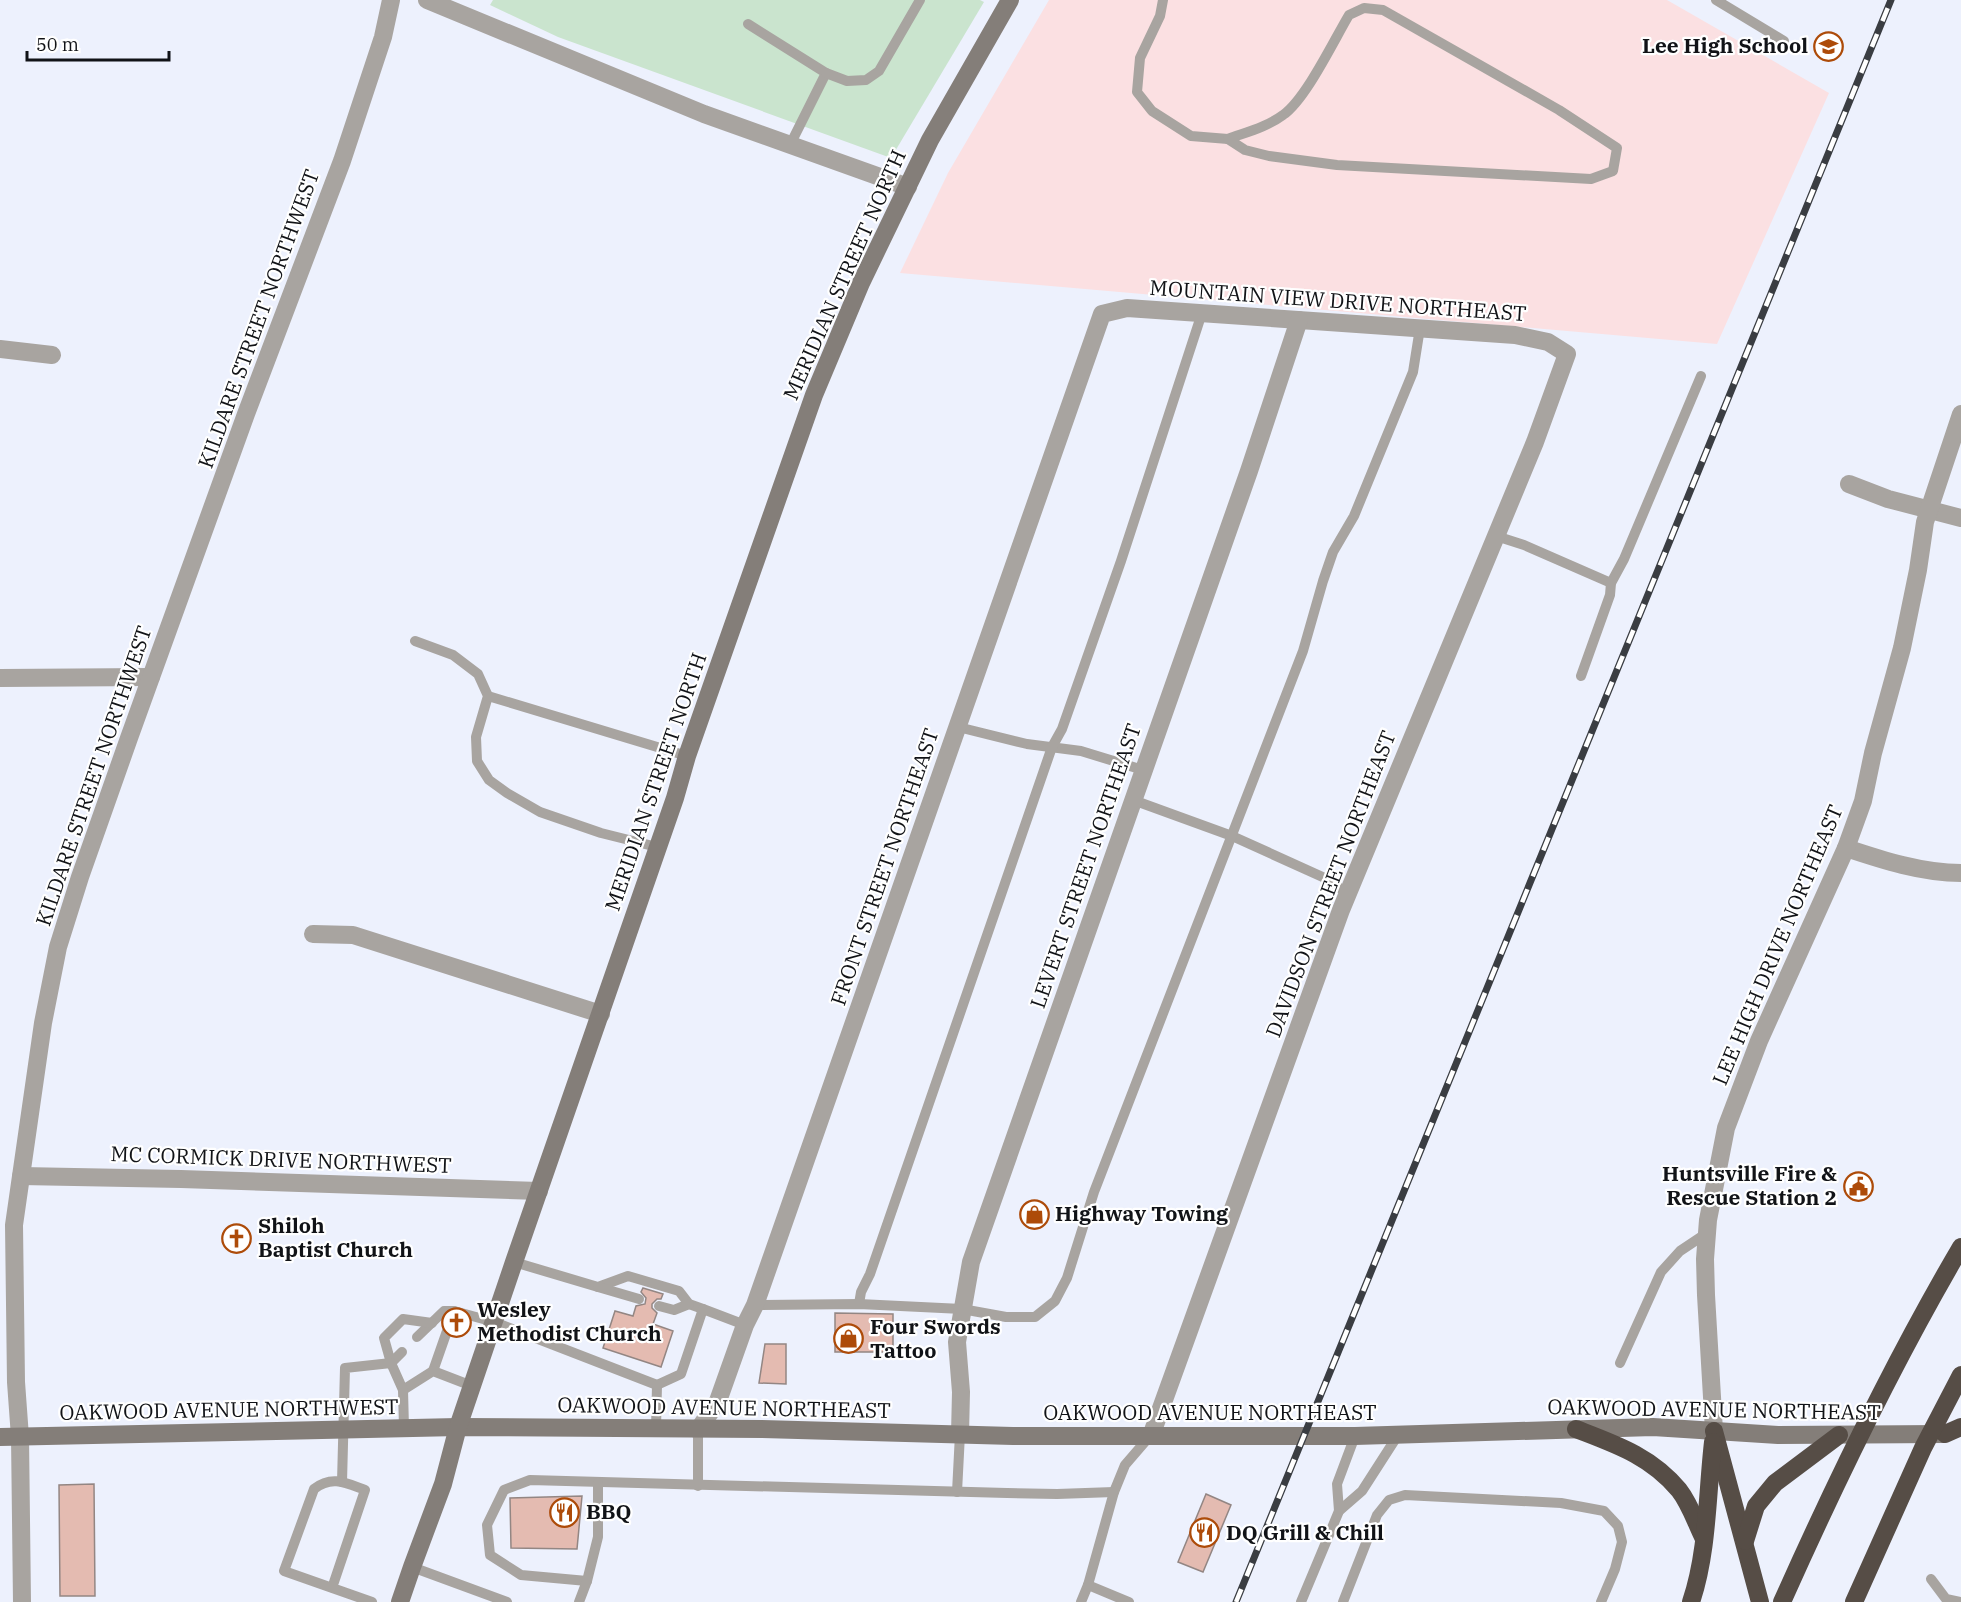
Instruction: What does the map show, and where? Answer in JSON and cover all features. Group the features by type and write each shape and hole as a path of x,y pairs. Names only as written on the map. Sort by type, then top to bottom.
{"highway":[{"path":"1782,1602 1829,1497 1926,1307 1961,1247"},
{"path":"1854,1602 1923,1448 1961,1375"},
{"path":"1576,1429 1630,1450 1658,1470 1679,1490 1704,1539"},
{"path":"1691,1602 1696,1587 1704,1539 1714,1431"},
{"path":"1714,1431 1760,1602"},
{"path":"1745,1541 1756,1506 1775,1483 1839,1435"}],"street":[{"name":"KILDARE STREET NORTHWEST","path":"22,1602 14,1225 43,1023 58,947 80,877 246,414 342,161 383,37 391,0"},
{"path":"428,0 704,114 908,187"},
{"name":"MERIDIAN STREET NORTH","path":"400,1602 443,1484 458,1427 675,798 687,756 814,395 861,284 930,140 1010,0"},
{"name":"MOUNTAIN VIEW DRIVE NORTHEAST","path":"1102,314 1127,308 1515,335 1548,342 1567,354"},
{"name":"FRONT STREET NORTHEAST","path":"698,1430 718,1401 745,1325 755,1305 1102,314"},
{"name":"LEVERT STREET NORTHEAST","path":"960,1434 961,1392 957,1342 971,1262 1249,471 1299,320"},
{"path":"0,349 52,355"},
{"name":"DAVIDSON STREET NORTHEAST","path":"1151,1436 1348,894 1535,442 1567,354"},
{"name":"LEE HIGH DRIVE NORTHEAST","path":"1714,1431 1706,1295 1707,1233 1716,1173 1726,1128 1759,1041 1846,848 1863,801 1873,753 1902,648 1925,522 1961,414"},
{"path":"1849,484 1888,498 1961,518"},
{"path":"0,678 151,677"},
{"path":"1846,848 1885,861 1946,873 1961,873"},
{"path":"313,934 353,935 601,1014"},
{"name":"MC CORMICK DRIVE NORTHWEST","path":"21,1176 539,1191"},
{"name":"OAKWOOD AVENUE NORTHEAST","path":"458,1427 1151,1436 1355,1436 1653,1427 1778,1435 1956,1432"},
{"name":"OAKWOOD AVENUE NORTHWEST","path":"0,1437 458,1427"}],"lane":[{"path":"748,24 826,73 847,81 866,80 879,71 920,0"},
{"path":"1163,0 1160,16 1140,58 1137,92 1152,111 1191,136 1228,139 1268,125 1285,114 1299,100 1349,15 1364,8 1383,10 1559,110 1617,148 1613,171 1591,179 1337,165 1269,156 1245,150 1228,139"},
{"path":"1716,0 1784,41"},
{"path":"790,145 826,73"},
{"path":"859,1304 861,1292 870,1274 1052,747 1062,729 1121,561 1202,313"},
{"path":"755,1305 859,1304 962,1309 1006,1317 1035,1317 1055,1301 1067,1278 1094,1192 1303,651 1333,552 1354,516 1413,372 1420,328"},
{"path":"1581,676 1610,595 1611,583 1624,559 1701,376"},
{"path":"1496,536 1524,545 1611,583"},
{"path":"415,640 453,655 478,674 488,696 476,736 477,760 489,780 540,812 601,833 657,847"},
{"path":"488,696 687,756"},
{"path":"958,727 1027,744 1081,751 1143,770"},
{"path":"1133,800 1232,836 1327,879 1348,894"},
{"path":"1620,1363 1661,1272 1680,1251 1707,1233"},
{"path":"514,1262 639,1299"},
{"path":"598,1287 628,1276 679,1291 689,1304 745,1325"},
{"path":"659,1306 674,1310 689,1304"},
{"path":"417,1337 444,1311 454,1311 494,1322 657,1385 681,1374 703,1309"},
{"path":"403,1390 433,1371 454,1311"},
{"path":"404,1428 403,1390 391,1363 384,1338 403,1319 432,1323"},
{"path":"342,1482 345,1368 391,1363 402,1352"},
{"path":"433,1371 472,1386"},
{"path":"656,1429 657,1385"},
{"path":"698,1430 698,1486"},
{"path":"957,1492 960,1434"},
{"path":"1314,1602 1302,1600 1339,1511 1362,1491 1398,1435"},
{"path":"1081,1602 1088,1585 1114,1492 1125,1465 1151,1436"},
{"path":"1339,1511 1337,1484 1355,1436"},
{"path":"587,1581 521,1575 490,1555 487,1525 504,1490 530,1480 957,1492 1057,1494 1114,1492"},
{"path":"332,1588 365,1490 342,1482 324,1482 314,1489 284,1571 332,1588 372,1602"},
{"path":"579,1602 598,1537 598,1483"},
{"path":"1343,1602 1377,1515 1389,1500 1405,1494 1561,1503 1604,1511 1618,1526 1622,1542 1615,1569 1601,1602"},
{"path":"412,1567 507,1602"},
{"path":"1931,1579 1946,1599 1960,1602"},
{"path":"1088,1585 1129,1602"}],"shaded area":[{"path":"1049,0 1667,0 1829,93 1717,344 900,273 948,173"}],"green space":[{"path":"493,0 980,0 984,2 891,158 558,37 490,5"}],"building":[{"path":"643,1288 663,1294 661,1299 657,1299 652,1304 652,1308 657,1313 653,1324 673,1331 661,1367 603,1348 615,1311 633,1316 636,1306 645,1304 646,1298 641,1292"},
{"path":"835,1313 893,1314 893,1352 835,1352"},
{"path":"765,1344 786,1344 786,1384 759,1383"},
{"path":"94,1484 95,1596 60,1596 59,1485"},
{"name":"DQ Grill & Chill","path":"1206,1494 1231,1505 1203,1572 1178,1562"},
{"path":"582,1496 577,1549 511,1548 510,1498"}],"railway":[{"path":"1236,1602 1891,0"}],"place":[{"name":"Lee High School","path":"1829,46"},
{"name":"Huntsville Fire & Rescue Station 2","path":"1858,1186"},
{"name":"Highway Towing","path":"1034,1214"},
{"name":"Shiloh Baptist Church","path":"237,1238"},
{"name":"Wesley Methodist Church","path":"456,1322"},
{"name":"Four Swords Tattoo","path":"849,1339"},
{"name":"BBQ","path":"565,1512"},
{"name":"DQ Grill & Chill","path":"1205,1533"}]}
